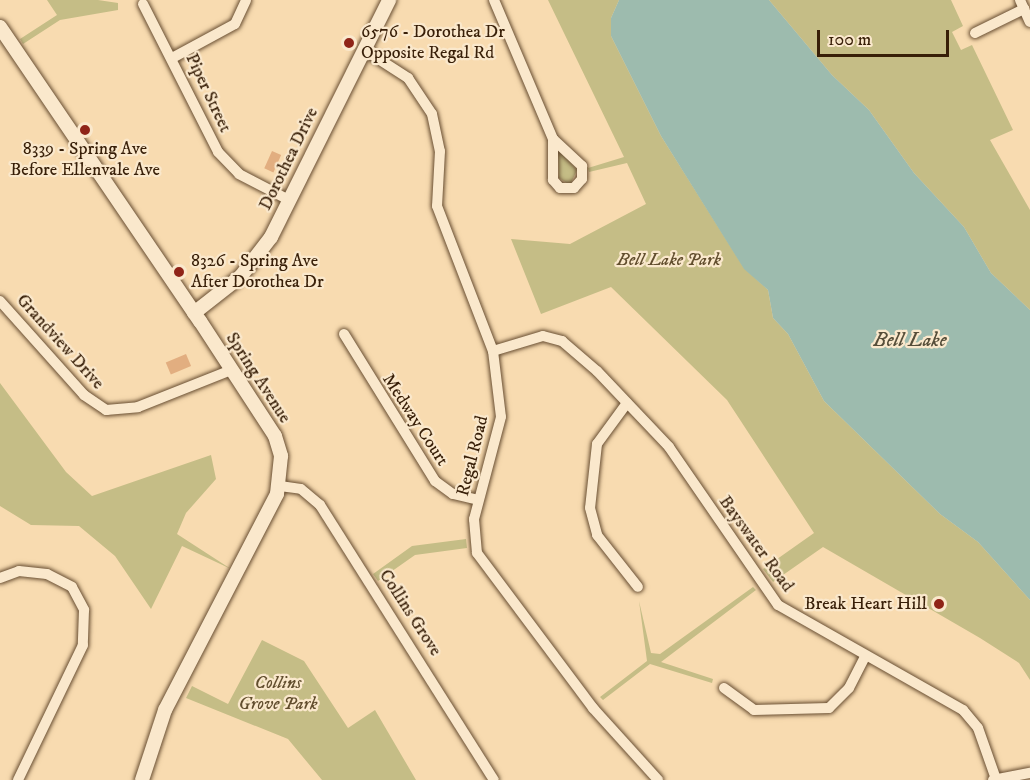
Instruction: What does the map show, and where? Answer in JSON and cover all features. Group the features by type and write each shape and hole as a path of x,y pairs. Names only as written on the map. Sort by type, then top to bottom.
{"street":[{"path":"174,57 235,24 246,0"},
{"name":"Dorothea Drive","path":"194,313 254,262 289,200 389,0"},
{"path":"494,0 553,139"},
{"name":"Piper Street","path":"143,4 174,57 218,152 245,178 289,200"},
{"path":"975,33 1022,4 1030,22"},
{"name":"Spring Avenue","path":"2,35 194,313 275,436 282,469 280,486 160,721 142,780"},
{"name":"Regal Road","path":"363,49 408,78 432,114 440,151 437,206 493,351 501,417 472,530 480,560 593,708 658,780"},
{"name":"Grandview Drive","path":"0,301 84,395 106,410 138,407 231,370"},
{"name":"Medway Court","path":"344,334 435,481 453,494 478,500"},
{"name":"Bayswater Road","path":"493,351 543,336 562,341 669,447 778,605 967,714 981,735 994,779"},
{"path":"627,403 597,444 590,508 597,535 638,587"},
{"name":"Collins Grove","path":"280,486 301,489 320,505 494,780"},
{"path":"0,578 31,571 55,576 72,587 84,610 83,645 18,780"},
{"path":"724,688 754,710 829,708 849,688 865,657"},
{"path":"994,779 1030,773"}],"green space":[{"path":"47,0 98,0 118,3 118,10 60,20 23,44 20,39 57,15"},
{"name":"Bell Lake Park","path":"548,0 619,0 611,18 611,36 661,136 744,268 768,290 773,318 788,334 824,401 940,514 978,542 1030,600 1030,680 1019,663 823,547 773,582 763,569 814,533 727,400 611,287 541,314 511,239 570,244 646,204 627,163 589,172 588,168 624,157"},
{"path":"769,0 951,0 963,26 952,32 961,50 972,45 1013,130 990,140 1030,210 1030,310 991,273 964,227 914,173 869,110 832,75"},
{"path":"558,148 577,170 570,185 559,178"},
{"path":"0,383 66,472 92,496 211,455 216,479 186,513 177,534 231,569 182,546 151,609 115,556 79,526 31,525 0,506"},
{"path":"466,539 467,548 415,555 378,581 373,574 412,546"},
{"path":"753,587 756,590 661,662 713,679 712,683 650,664 603,700 600,697 647,661 639,601 651,653 660,654"},
{"name":"Collins Grove Park","path":"262,640 304,661 348,728 375,710 416,780 322,780 288,739 186,698 192,686 228,704"}],"water":[{"name":"Bell Lake","path":"619,0 769,0 832,75 869,110 914,173 964,227 991,273 1030,310 1030,600 978,542 940,514 824,401 788,334 773,318 768,290 744,269 661,136 611,36 611,18"}],"building":[{"path":"272,151 281,155 273,172 264,168"},
{"path":"186,354 191,366 171,375 166,363"}],"place":[{"name":"6576 - Dorothea Dr Opposite Regal Rd","path":"349,43"},
{"name":"8339 - Spring Ave Before Ellenvale Ave","path":"85,130"},
{"name":"8326 - Spring Ave After Dorothea Dr","path":"179,272"},
{"name":"Break Heart Hill","path":"939,604"}]}
